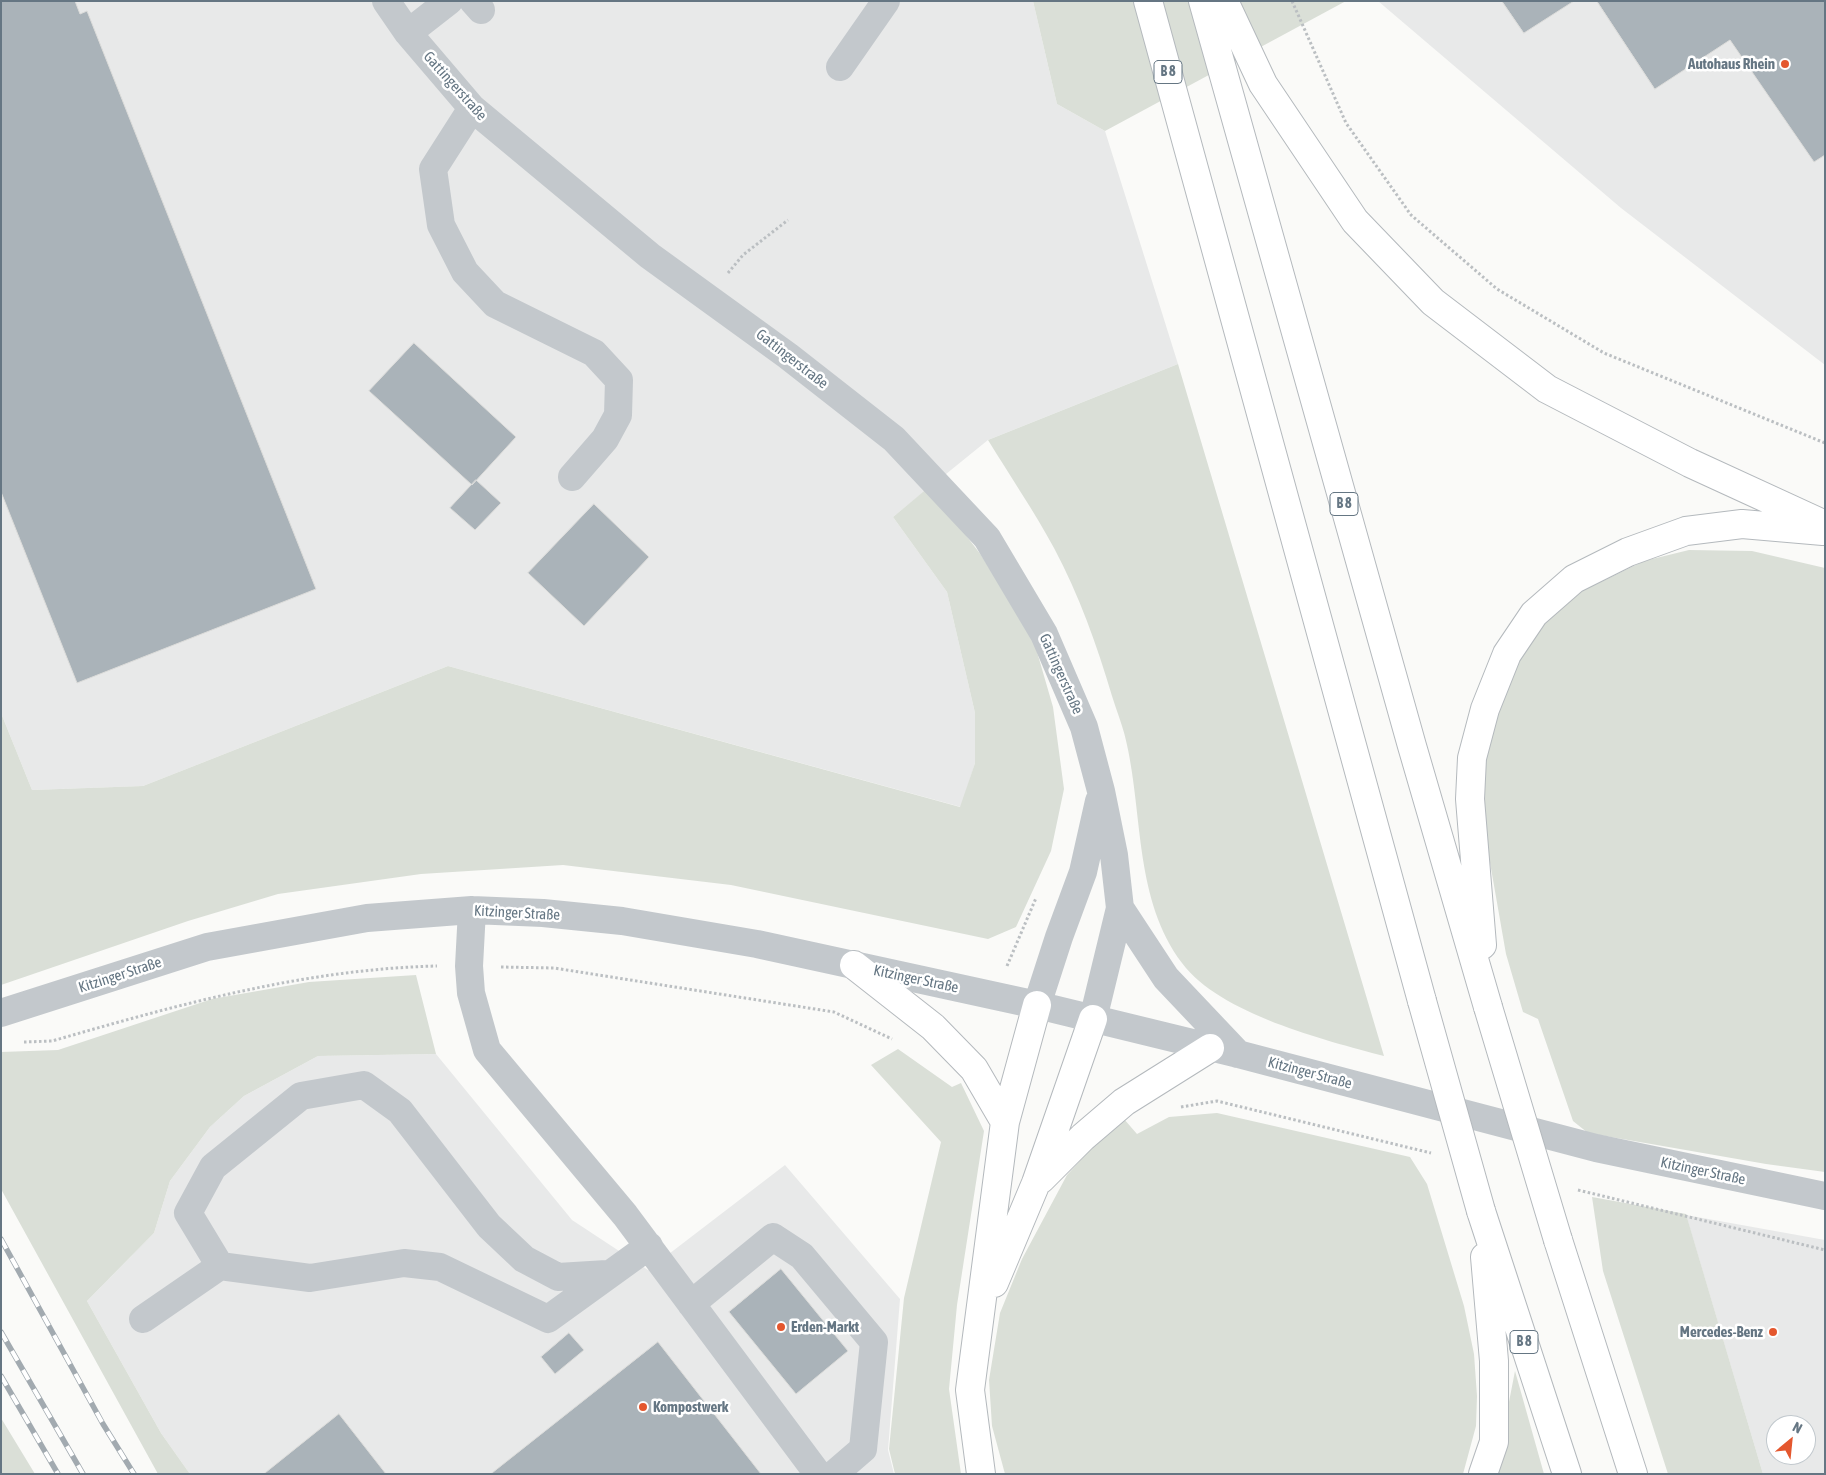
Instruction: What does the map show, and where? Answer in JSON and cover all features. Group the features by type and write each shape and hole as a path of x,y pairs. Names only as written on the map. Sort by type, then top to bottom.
{"highway":[{"name":"B 8","path":"1148,1 1481,1211 1567,1474"},
{"name":"B 8","path":"1203,1 1409,736 1488,1007 1558,1240 1633,1474"},
{"path":"1224,1 1263,84 1355,220 1433,302 1547,389 1690,463 1825,525"},
{"path":"1488,1007 1470,799 1472,758 1485,709 1507,654 1534,614 1574,579 1628,552 1686,531 1742,524 1825,531"},
{"path":"854,965 933,1027 974,1069 1005,1122"},
{"path":"981,1474 970,1390 1005,1122 1037,1006"},
{"path":"980,1315 1036,1183 1093,1019"},
{"path":"1036,1183 1083,1137 1124,1102 1210,1048"},
{"path":"1481,1211 1494,1361 1494,1442 1483,1474"}],"street":[{"name":"Gattingerstraße","path":"386,1 408,33 472,108 650,256 788,356 894,439 987,538 1044,634 1084,727 1101,791 1114,855 1120,908 1093,1019"},
{"path":"408,33 450,1"},
{"path":"840,67 886,1"},
{"path":"472,108 433,169 441,225 464,272 495,304 594,353 619,380 618,415 605,439 572,477"},
{"name":"Gattingerstraße","path":"1037,1006 1059,937 1083,872 1101,791"},
{"path":"1120,908 1166,978 1238,1054"},
{"path":"472,910 469,966 471,993 487,1050 626,1215 818,1474"},
{"name":"Kitzinger Straße","path":"1,1012 207,947 367,918 472,910 543,913 622,921 757,944 995,996 1238,1054 1596,1148 1825,1196"},
{"path":"220,1266 188,1213 212,1167 301,1096 364,1085 400,1111 489,1226 524,1259 558,1277 607,1274"},
{"path":"691,1304 773,1237 802,1256 874,1342 863,1449 834,1474"},
{"path":"143,1319 220,1266 310,1278 404,1263 440,1267 548,1319 607,1274 648,1246"}],"path":[{"path":"1292,1 1346,122 1411,215 1497,289 1604,353 1825,443"},
{"path":"710,298 743,255 788,220"},
{"path":"995,996 1041,889"}],"shaded area":[{"path":"1,1 1033,1 1057,104 1105,131 1178,364 988,440 893,517 947,592 975,713 975,763 961,807 448,666 143,786 32,790 1,713"},
{"path":"1033,1 1346,1 1105,131 1057,104"},
{"path":"1378,1 1825,1 1825,365 1621,208"},
{"path":"1178,364 1384,1056 1304,1033 1247,1011 1221,997 1199,981 1182,963 1167,939 1156,913 1148,886 1126,739 1087,620 1054,548 988,440"},
{"path":"929,487 981,555 1033,638 1053,707 1064,789 1051,851 1016,927 988,939 731,885 563,865 421,874 278,894 188,921 1,985 1,713 32,790 143,786 448,666 960,807 975,763 975,713 947,592 893,517"},
{"path":"1689,550 1752,551 1825,568 1825,1172 1766,1164 1588,1133 1573,1121 1538,1019 1523,1012 1506,954 1482,817 1482,759 1500,689 1530,637 1578,593 1644,561"},
{"path":"416,975 436,1054 318,1056 244,1096 210,1127 170,1181 154,1233 87,1301 161,1433 190,1474 158,1474 1,1189 1,1052 58,1050 212,999 309,982"},
{"path":"898,1049 952,1087 961,1083 984,1131 957,1305 949,1389 961,1474 895,1474 889,1449 904,1298 941,1142 871,1065"},
{"path":"436,1054 572,1220 648,1270 785,1165 900,1299 888,1450 894,1474 190,1474 161,1433 87,1301 154,1233 170,1181 210,1127 244,1096 318,1056"},
{"path":"1217,1113 1410,1157 1427,1184 1464,1306 1474,1354 1477,1396 1476,1426 1463,1474 1005,1474 992,1426 989,1380 1000,1313 1022,1259 1067,1175 1103,1136 1124,1119 1137,1134 1169,1117"},
{"path":"1592,1197 1686,1214 1763,1474 1668,1474 1603,1271"},
{"name":"Mercedes-Benz","path":"1686,1215 1825,1240 1825,1474 1763,1474"},
{"path":"1515,1371 1544,1474 1490,1474 1501,1443"},
{"path":"1,1418 35,1474 1,1474"}],"building":[{"path":"1,1 75,1 80,14 87,11 316,589 77,683 1,492"},
{"path":"1502,1 1574,1 1524,33"},
{"name":"Autohaus Rhein","path":"1597,1 1825,1 1825,155 1814,162 1730,40 1655,89"},
{"path":"414,343 516,437 472,485 369,391"},
{"path":"476,480 501,503 475,530 450,508"},
{"path":"594,504 649,557 584,626 528,573"},
{"path":"781,1269 848,1351 796,1394 729,1312"},
{"path":"569,1333 584,1350 555,1374 541,1357"},
{"name":"Kompostwerk","path":"658,1342 761,1474 491,1474"},
{"path":"339,1414 386,1474 264,1474"}],"railway":[{"path":"1,1239 103,1424 134,1474"},
{"path":"1,1332 83,1474"},
{"path":"1,1376 58,1474"}],"place":[{"name":"Autohaus Rhein","path":"1785,64"},
{"name":"Erden-Markt","path":"781,1327"},
{"name":"Mercedes-Benz","path":"1773,1332"},
{"name":"Kompostwerk","path":"643,1407"}]}
